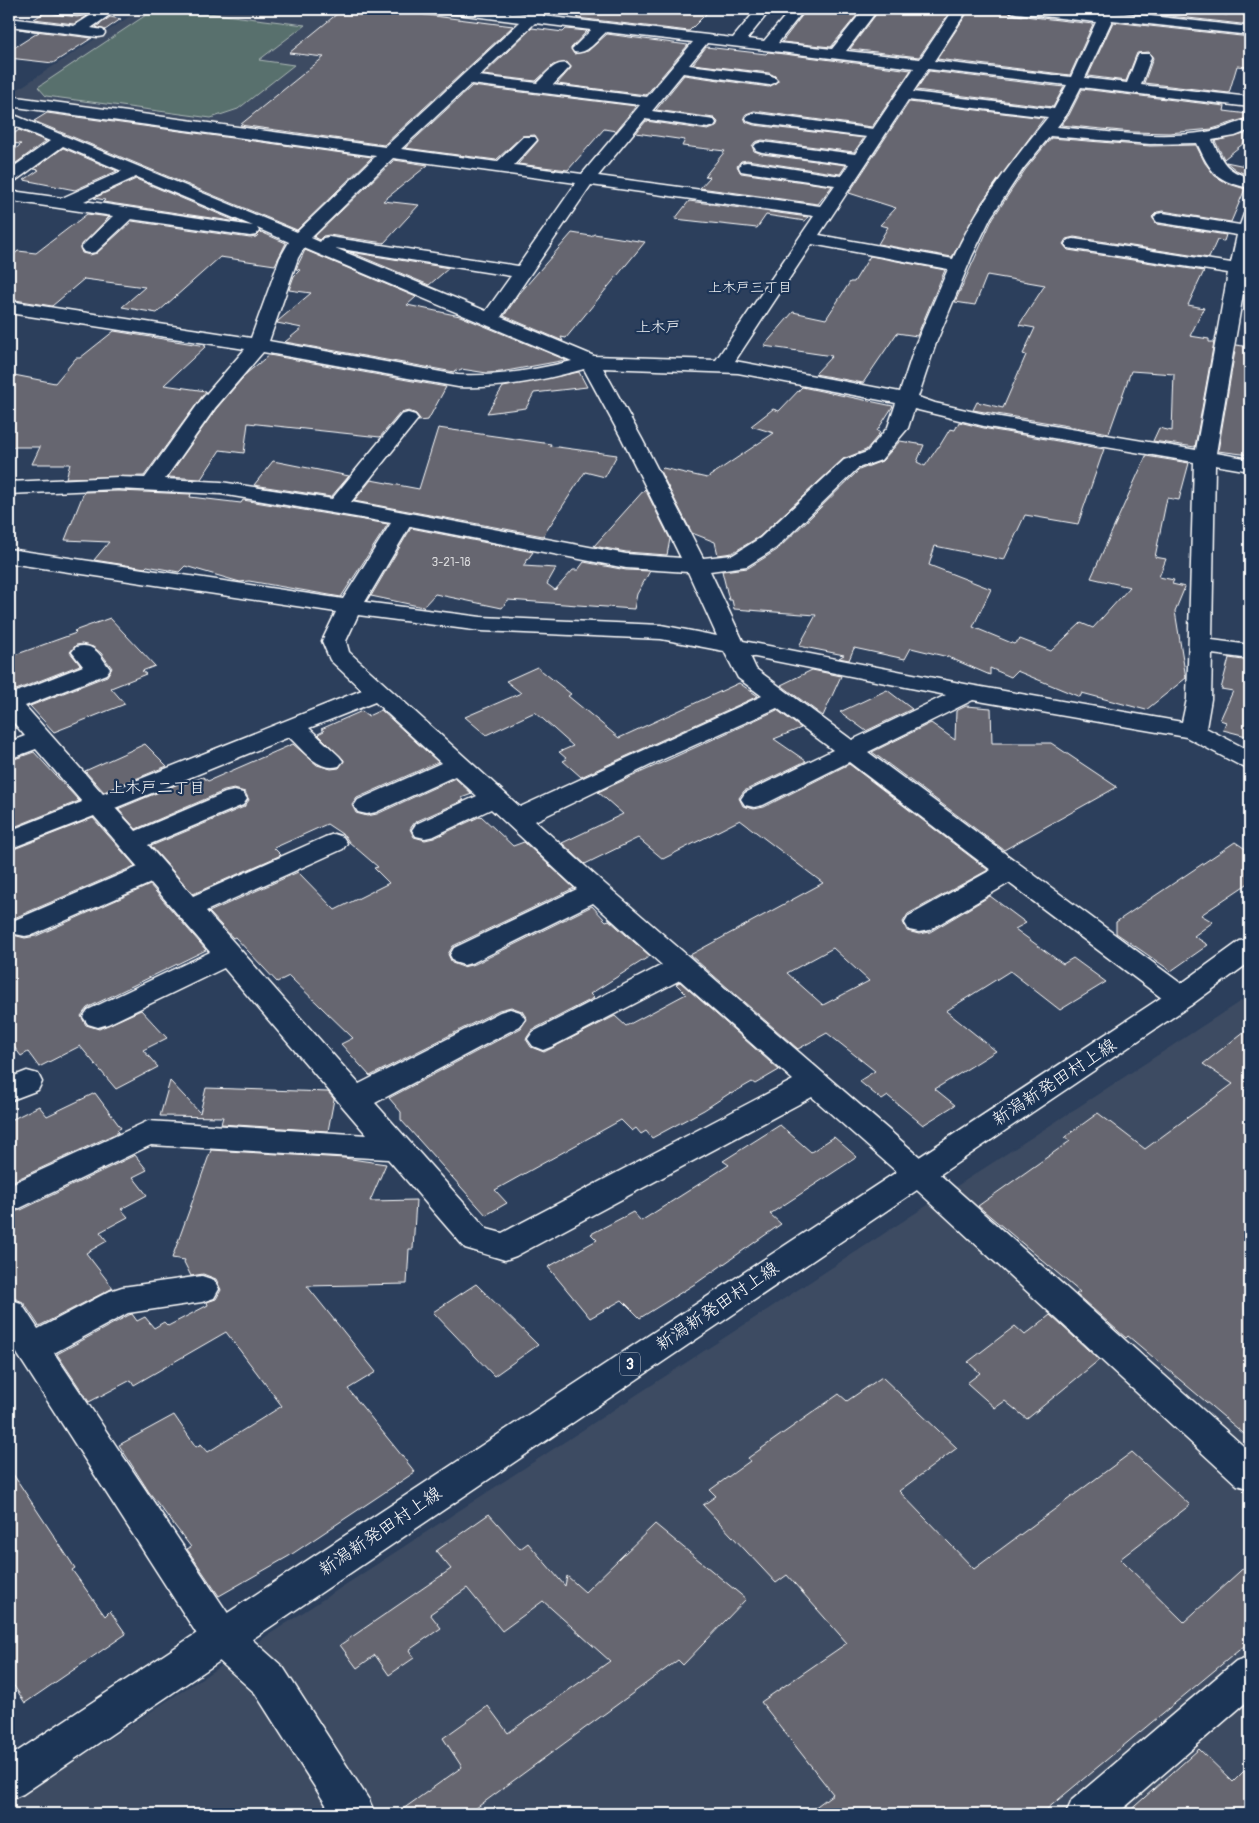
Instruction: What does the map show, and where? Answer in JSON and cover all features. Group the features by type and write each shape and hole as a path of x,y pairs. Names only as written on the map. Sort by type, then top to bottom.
{"street":[{"path":"9,22 29,9"},
{"path":"60,9 77,11"},
{"path":"77,30 110,9"},
{"path":"449,9 537,14 602,27 1250,102"},
{"path":"737,42 764,9"},
{"path":"768,46 798,9"},
{"path":"836,54 871,9"},
{"path":"722,366 961,9"},
{"path":"1016,9 1033,17 1107,14 1250,31"},
{"path":"1183,23 1196,9"},
{"path":"152,483 208,404 258,345 297,238 537,14"},
{"path":"9,488 152,483 221,488 336,506 626,561 696,566 739,561 768,543 851,464 874,456 898,428 926,344 982,217 1017,166 1059,114 1107,14"},
{"path":"9,22 98,33"},
{"path":"579,49 602,27"},
{"path":"490,319 587,179 704,39"},
{"path":"1132,88 1144,57"},
{"path":"541,88 562,67"},
{"path":"678,68 769,80"},
{"path":"468,79 579,93 708,123"},
{"path":"579,93 591,79"},
{"path":"904,95 1059,114"},
{"path":"9,101 826,212"},
{"path":"9,118 591,362 599,382 632,439 696,566 746,673 1009,871 1182,998"},
{"path":"754,118 878,134"},
{"path":"1046,131 1127,138 1203,138 1228,133 1250,124"},
{"path":"1203,138 1219,171 1226,176 1250,183"},
{"path":"501,168 529,140"},
{"path":"9,177 60,141"},
{"path":"762,147 860,160"},
{"path":"746,167 846,182"},
{"path":"66,203 134,172"},
{"path":"12,199 66,203 522,272"},
{"path":"90,248 107,234 110,227 128,213"},
{"path":"1163,218 1249,225 1244,270 1205,458 1199,698 1194,731"},
{"path":"808,238 959,266"},
{"path":"1074,244 1244,270"},
{"path":"349,261 375,249"},
{"path":"9,307 258,345 458,381 482,382 528,377 591,362 722,366 747,369 907,399 929,408 988,420 1250,465"},
{"path":"336,506 408,418"},
{"path":"404,519 350,607 334,641 338,655 596,891 917,1172 1250,1474"},
{"path":"9,556 350,607 481,624 661,632 970,692 1194,731 1250,761"},
{"path":"1201,645 1250,652"},
{"path":"84,652 98,669 9,703 230,954 476,1239 505,1247 815,1082"},
{"path":"9,841 377,692"},
{"path":"754,799 970,692"},
{"path":"517,819 778,698"},
{"path":"292,726 330,761"},
{"path":"9,751 41,738"},
{"path":"367,806 458,765"},
{"path":"425,830 494,798"},
{"path":"132,842 234,799"},
{"path":"189,908 334,843"},
{"path":"25,927 156,870"},
{"path":"919,923 1009,871"},
{"path":"464,955 596,891"},
{"name":"新潟新発田村上線","path":"9,1780 917,1172 1182,998 1250,948"},
{"path":"98,1017 230,954"},
{"path":"543,1038 681,967"},
{"path":"355,1100 510,1019"},
{"path":"9,1199 148,1134 396,1148"},
{"path":"32,1349 122,1300 202,1289"},
{"path":"9,1313 221,1637 268,1680 355,1814"},
{"path":"1086,1814 1250,1674"}],"shaded area":[{"path":"141,9 422,9 525,21 388,147 381,148 9,98 9,95"},
{"path":"1250,995 1250,1814 9,1814 9,1804"}],"green space":[{"path":"155,9 213,9 208,13 305,25 259,60 294,65 238,109 211,118 46,96 38,87"}],"building":[{"path":"343,9 379,9 513,26 384,145 240,125 324,57 289,53"},
{"path":"586,9 711,9 689,31 577,18"},
{"path":"807,9 862,9 831,47 782,42"},
{"path":"880,9 952,9 919,57 850,49"},
{"path":"970,9 1007,9 1009,13 1016,15 1093,24 1070,75 937,59"},
{"path":"1180,9 1227,15 1230,9 1250,9 1250,25 1118,10"},
{"path":"47,11 77,17 89,15 74,24 34,19"},
{"path":"110,17 121,19 105,30 96,27"},
{"path":"1113,22 1250,37 1250,67 1237,66 1229,93 1144,83 1153,58 1149,52 1137,53 1126,81 1088,76"},
{"path":"532,28 563,32 566,29 587,31 571,48 574,54 588,51 607,34 688,45 646,95 557,84 571,68 567,62 553,65 536,81 483,75"},
{"path":"19,29 92,38 53,63 9,58 9,51 39,32"},
{"path":"706,47 766,54 768,52 911,70 872,127 754,111 746,114 744,117 746,122 754,125 864,138 854,152 762,140 755,142 752,146 754,151 762,154 846,165 840,174 747,160 741,161 737,166 741,173 832,186 818,204 700,188 710,177 705,176 725,151 682,146 685,140 636,133 646,121 708,130 716,127 718,122 714,118 656,110 684,75 769,87 778,81 775,76 769,73 693,64"},
{"path":"929,71 1064,87 1053,107 916,90"},
{"path":"472,86 636,106 616,131 604,129 568,170 518,164 538,141 535,135 522,136 496,160 405,148"},
{"path":"1082,89 1225,106 1224,111 1248,114 1247,118 1212,129 1169,133 1132,132 1061,125 1069,115"},
{"path":"909,102 1044,118 982,202 952,257 878,244 888,227 880,225 896,208 849,193"},
{"path":"47,113 372,157 297,230 34,121"},
{"path":"19,130 46,141 12,166 9,165 9,155 21,144 9,143 9,137"},
{"path":"1245,134 1244,143 1224,159 1215,141"},
{"path":"1051,138 1150,146 1196,145 1205,163 1215,176 1229,184 1245,189 1231,222 1163,211 1157,212 1152,217 1157,224 1226,235 1224,241 1217,240 1209,258 1074,237 1066,239 1063,244 1068,250 1204,271 1188,305 1204,308 1190,336 1209,339 1209,342 1214,342 1195,447 1153,441 1159,428 1172,431 1174,374 1131,371 1109,433 973,410 977,402 1003,408 1026,355 1023,354 1035,328 1019,325 1045,285 987,275 975,305 955,302 993,218 1025,170"},
{"path":"63,148 117,171 75,190 24,180 39,170 34,169"},
{"path":"394,160 428,165 383,201 419,205 384,243 329,235 323,236 319,240 314,237"},
{"path":"1226,162 1250,167 1250,176 1236,170"},
{"path":"136,179 238,222 103,202 105,200 94,198"},
{"path":"689,201 808,217 805,221 766,215 757,228 675,219"},
{"path":"87,214 109,217 80,247 82,253 90,255 97,253 132,221 250,238 256,237 261,232 286,243 275,265 220,257 157,313 122,307 145,287 84,279 52,306 9,299 9,259 18,251 36,253"},
{"path":"572,233 591,236 594,234 645,242 566,338 561,337 563,341 504,316 519,294"},
{"path":"305,250 416,297 407,305 460,316 566,360 501,372 487,373 461,369 454,372 285,342 302,328 277,323 278,321 311,293 289,290 294,276 300,270 296,269"},
{"path":"350,252 449,268 429,285"},
{"path":"870,256 945,270 917,336 897,333 863,383 815,374 832,356 764,346 793,312 826,319 850,282 854,282"},
{"path":"114,331 206,346 164,385 206,391 144,476 66,478 70,464 32,464 40,447 9,447 9,374 55,383 76,358 80,358"},
{"path":"1236,345 1250,347 1250,455 1218,451"},
{"path":"269,355 446,387 428,420 418,421 420,419 416,414 409,411 400,413 380,437 248,423 244,453 220,450 201,479 168,477 216,409 247,373"},
{"path":"579,372 587,387 534,393 526,408 487,413 503,387"},
{"path":"802,387 893,406 877,431 880,432 877,437 866,450 843,459 759,537 732,553 718,555 715,542 692,533 660,471 663,468 707,478 774,433 751,426 773,409 779,411"},
{"path":"959,422 988,429 1104,449 1078,524 1025,515 1004,560 935,546 929,565 991,589 973,627 1014,644 1020,639 1051,651 1081,623 1093,628 1130,587 1091,578 1146,456 1189,463 1179,500 1167,498 1155,557 1166,559 1159,577 1174,580 1172,584 1185,587 1175,611 1186,678 1146,710 1082,693 1080,697 1017,671 1011,677 990,668 990,675 948,657 911,648 905,659 854,648 849,660 839,658 844,655 799,646 816,615 734,609 732,600 729,600 722,571 748,568 777,550 859,470 882,461 900,441 924,445 917,462 925,466 950,429 955,430"},
{"path":"438,428 617,455 605,477 585,472 543,536 354,501 371,480 419,489"},
{"path":"273,461 349,476 331,497 254,485"},
{"path":"645,489 670,539 667,555 626,552 594,546"},
{"path":"118,491 191,494 190,497 241,503 243,500 388,524 341,597 249,581 240,582 185,566 179,572 94,560 109,542 65,540 84,492"},
{"path":"411,528 533,552 523,566 556,568 547,584 555,590 573,570 578,570 584,562 626,570 650,571 637,594 634,609 508,600 502,608 435,594 423,607 371,596"},
{"path":"110,618 155,666 142,671 146,674 111,688 125,704 54,732 30,706 107,676 112,668 101,653 93,647 82,644 76,645 70,652 80,665 16,690 9,682 9,657 76,633 74,631"},
{"path":"1229,658 1250,661 1250,737 1223,730 1226,722 1220,720 1233,691 1221,689"},
{"path":"537,667 571,694 568,696 619,738 739,683 758,696 581,777 563,761 567,759 559,752 573,746 535,712 486,735 465,717 521,693 506,681"},
{"path":"812,670 841,676 823,716 781,685"},
{"path":"887,690 912,709 866,731 840,712"},
{"path":"966,706 991,708 992,743 1051,743 1117,787 1004,850 872,752 931,723 955,740 956,711"},
{"path":"381,710 438,762 357,798 352,805 356,813 367,816 377,814 455,778 472,794 461,798 464,800 415,822 410,829 414,837 425,840 434,838 481,816 513,846 524,842 574,888 453,946 448,954 452,963 463,967 475,964 592,906 606,921 609,920 650,956 590,994 594,998 532,1030 526,1039 531,1047 544,1052 615,1016 626,1026 686,994 676,984 680,982 779,1070 755,1084 752,1082 730,1093 704,1110 652,1138 646,1131 641,1134 636,1128 632,1131 621,1120 495,1190 507,1203 486,1215 401,1120 401,1112 389,1098 521,1028 527,1019 522,1011 511,1007 499,1010 370,1076 341,1044 353,1038 289,976 277,982 209,912 298,872 335,910 389,883 374,868 378,867 349,842 345,836 327,824 274,848 281,855 193,894 151,846 244,807 249,800 245,792 234,789 224,791 136,829 118,809 183,782 185,784 203,777 208,781 293,744 317,765 331,769 339,768 344,760 318,734 324,731 321,729 362,711 368,716"},
{"path":"777,710 801,728 774,739 806,761 744,791 739,798 743,806 754,809 764,807 849,764 988,870 908,914 903,922 907,931 919,934 930,932 990,896 1026,923 1015,929 1063,964 1073,958 1106,982 1060,1010 1010,971 946,1011 996,1051 935,1089 955,1105 923,1125 888,1096 882,1100 859,1081 875,1071 827,1033 798,1049 690,955 823,883 740,820 663,859 638,838 585,864 562,843 623,814 598,792","holes":["833,948 869,981 823,1005 787,973"]},
{"path":"145,744 167,766 104,792 85,771"},
{"path":"34,752 79,801 9,829 9,761"},
{"path":"93,818 135,866 14,918 9,926 9,851"},
{"path":"1235,842 1250,852 1250,882 1201,915 1213,922 1194,936 1208,945 1171,971 1116,933 1116,922"},
{"path":"150,885 206,950 87,1008 81,1016 86,1025 99,1029 141,1010 167,1038 143,1050 158,1067 116,1089 80,1046 39,1067 28,1052 21,1056 9,1040 9,926 13,935 25,938 36,936"},
{"path":"1250,1027 1250,1439 1128,1336 1126,1338 1076,1294 1080,1292 978,1206 1070,1141 1065,1137 1098,1113 1145,1149 1233,1084 1203,1064"},
{"path":"170,1081 200,1113 206,1088 328,1092 334,1099 328,1131 221,1124 223,1117 160,1116"},
{"path":"95,1093 121,1128 117,1130 119,1132 9,1183 9,1121 39,1106 47,1116"},
{"path":"780,1125 811,1152 834,1137 857,1157 770,1214 781,1224 698,1282 640,1318 622,1300 590,1318 548,1267 597,1240 591,1234 633,1212 641,1221 729,1165 723,1161"},
{"path":"211,1150 344,1158 386,1164 370,1201 416,1200 413,1249 409,1249 407,1284 307,1286 376,1372 348,1389 415,1472 289,1556 219,1596 187,1549 191,1547 149,1492 119,1445 174,1415 196,1447 201,1444 208,1452 282,1406 226,1332 134,1385 131,1380 89,1402 57,1354 129,1315 132,1314 137,1321 145,1317 154,1328 164,1322 168,1326 208,1305 207,1302 216,1299 221,1290 216,1279 203,1274 191,1276 184,1262 185,1260 172,1258"},
{"path":"135,1155 147,1170 133,1177 147,1195 121,1209 128,1217 100,1232 107,1241 86,1253 113,1288 39,1326 23,1302 9,1296 9,1213 21,1210"},
{"path":"476,1284 538,1345 494,1376 433,1312"},
{"path":"1050,1315 1099,1360 1027,1419 1005,1401 995,1408 967,1383 980,1373 968,1362 1015,1326 1025,1335"},
{"path":"882,1377 957,1448 899,1491 974,1569 1132,1452 1190,1505 1120,1559 1184,1622 1250,1562 1250,1641 1041,1814 806,1814 833,1794 761,1702 847,1643 787,1575 776,1583 703,1505 716,1496 710,1490 750,1461 748,1458 839,1394 847,1401"},
{"path":"9,1468 75,1568 72,1570 105,1616 110,1611 126,1634 25,1703 9,1678"},
{"path":"489,1514 520,1549 528,1543 565,1586 567,1576 585,1592 655,1524 746,1599 683,1665 678,1660 468,1814 396,1814 462,1767 443,1738 488,1706 508,1733 610,1661 543,1601 502,1631 467,1588 430,1614 441,1628 409,1650 414,1658 389,1675 375,1655 357,1668 340,1645 451,1569 436,1551"},
{"path":"1199,1749 1233,1782 1250,1765 1250,1814 1126,1814"}],"district":[{"name":"上木戸三丁目","path":"750,287"},
{"name":"上木戸","path":"658,327"},
{"name":"上木戸二丁目","path":"157,787"}]}
